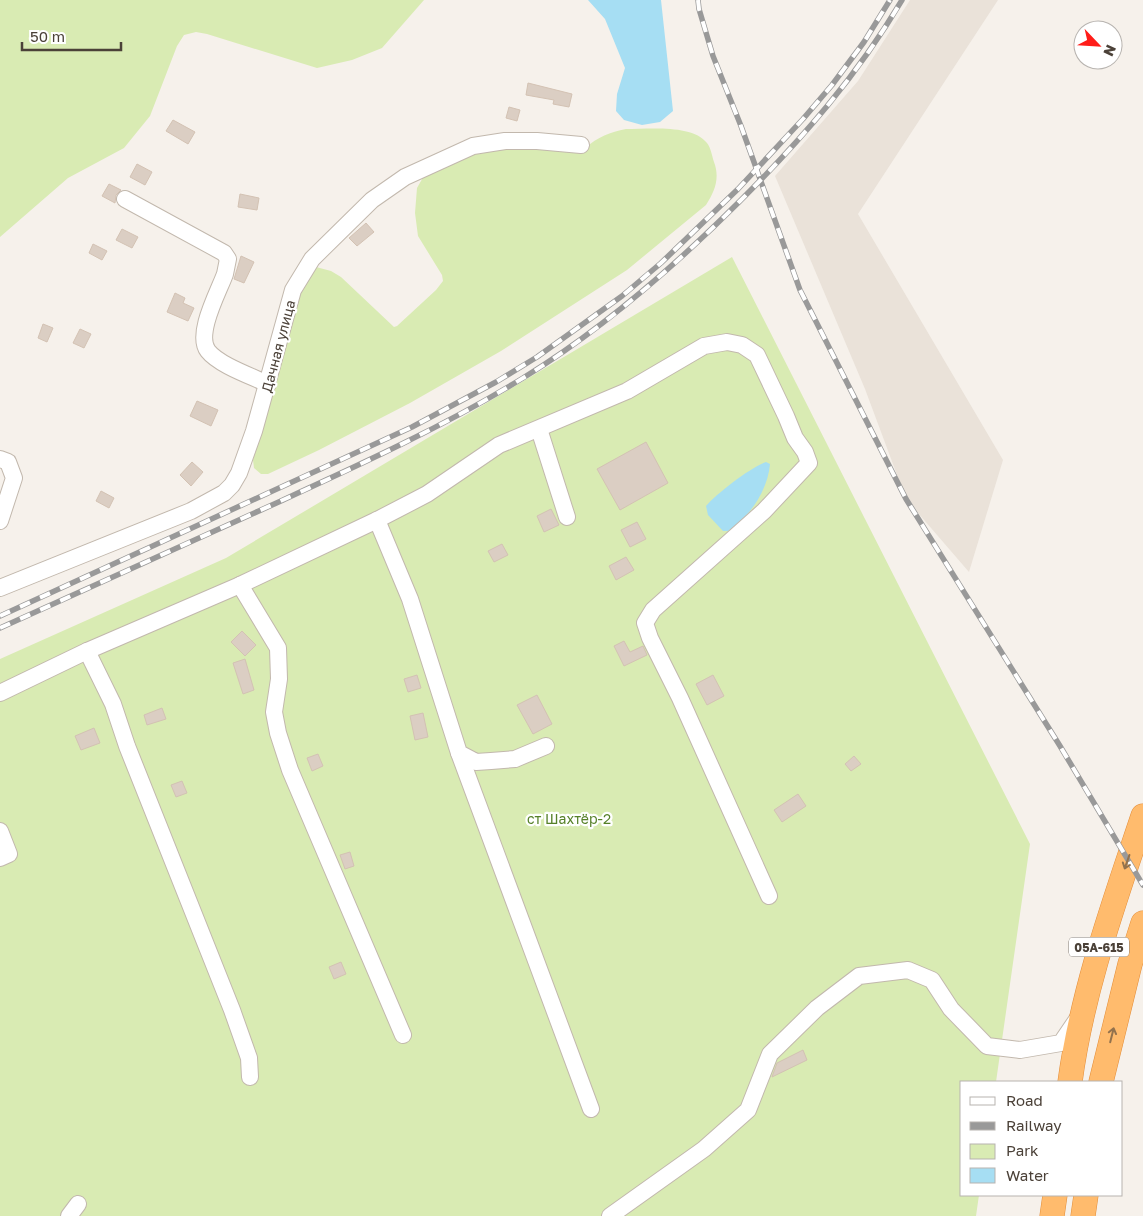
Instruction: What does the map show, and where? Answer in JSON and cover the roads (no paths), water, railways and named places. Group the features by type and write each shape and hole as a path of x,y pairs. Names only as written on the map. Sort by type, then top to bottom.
{"highway":[{"name":"05А-615","path":"1070,1081 1073,1057 1100,944 1143,816"},
{"name":"05А-615","path":"1101,1081 1130,964 1143,923"},
{"path":"1052,1216 1054,1196"},
{"path":"1083,1216 1086,1196"}],"street":[{"name":"Дачная улица","path":"0,588 190,511 224,493 232,485 239,473 268,384 293,290 312,259 372,200 405,177 473,146 505,141 537,141 581,145"},
{"path":"126,199 224,253 228,259 225,273 205,328 204,339 207,350 219,360 268,384"},
{"path":"0,693 86,651 240,584 377,520 427,494 499,445 627,391 704,346 727,342 742,345 757,355 795,438 805,452 809,463 764,511 653,610 645,623 650,638 769,896"},
{"path":"539,429 566,517"},
{"path":"0,459 8,462 14,478 0,521"},
{"path":"377,520 410,599 459,753 591,1109"},
{"path":"240,584 278,648 279,679 274,712 278,734 290,770 403,1034"},
{"path":"86,651 113,704 127,746 232,1010 249,1058 250,1077"},
{"path":"459,753 476,762 491,761 515,759 546,746"},
{"path":"0,831 9,854 0,858"},
{"path":"610,1216 704,1149 748,1110 770,1054 816,1008 859,976 908,970 932,980 951,1009 987,1046 1020,1050 1061,1043 1086,1005"}],"water":[{"path":"588,0 661,0 673,111 660,122 642,125 624,120 616,111 617,94 625,68 605,19"},
{"path":"766,462 770,464 766,484 756,502 743,519 728,531 723,531 708,515 706,506 734,481"}],"railway":[{"path":"698,0 713,56 741,126 800,290 906,499 1060,746 1143,885"},
{"path":"0,616 412,427 496,382 537,357 622,296 661,263 738,189 832,85 864,42 890,0"},
{"path":"0,628 336,476 462,413 553,359 637,296 690,250 763,178 807,130 847,81 885,28 902,0"}],"park label":[{"name":"ст Шахтёр-2","path":"569,818"}]}
